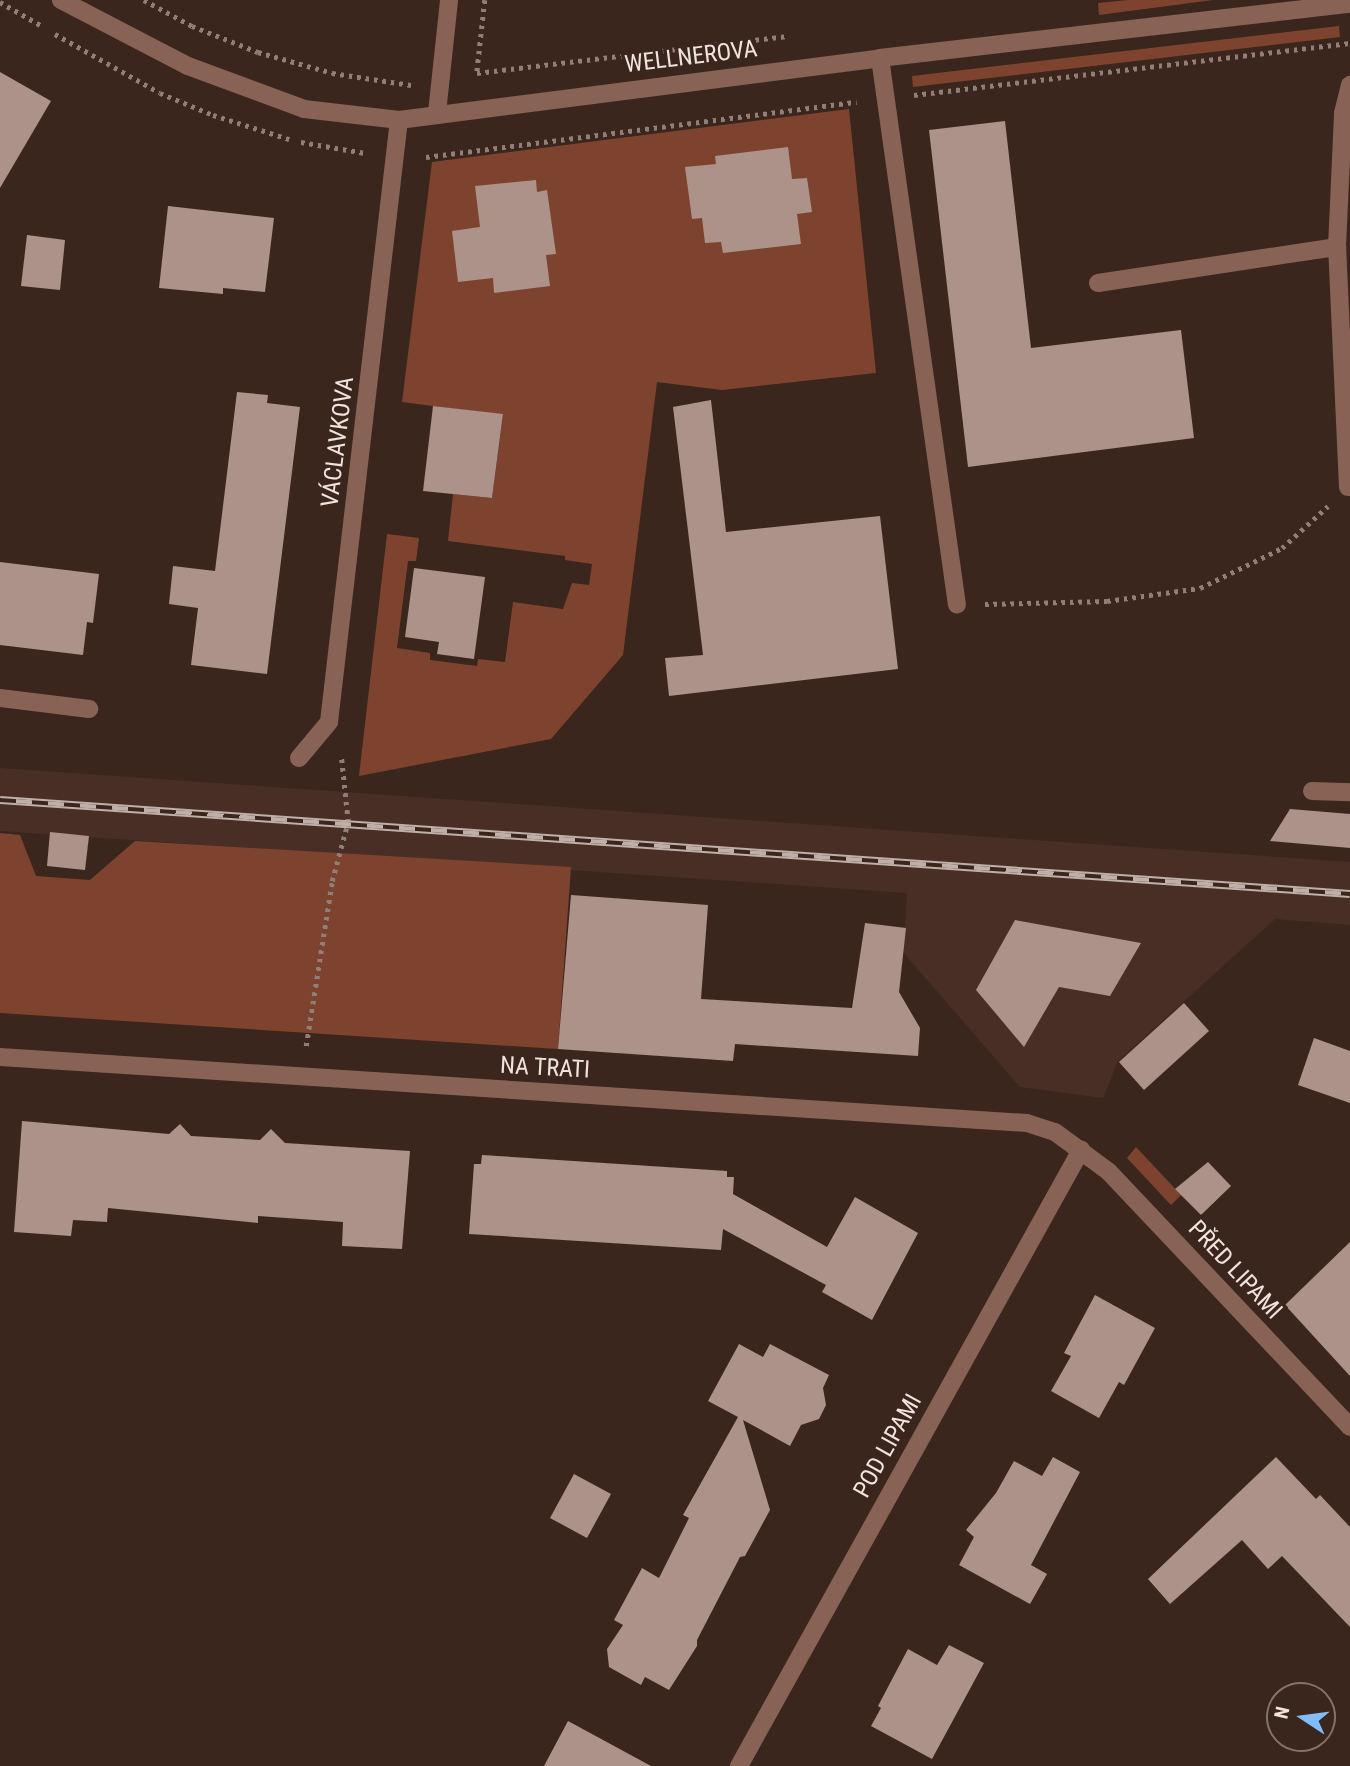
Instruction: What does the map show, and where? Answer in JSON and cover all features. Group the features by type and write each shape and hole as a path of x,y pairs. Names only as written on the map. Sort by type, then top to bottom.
{"street":[{"name":"WELLNEROVA","path":"61,0 188,66 304,109 398,120 1246,8 1350,4"},
{"path":"437,113 449,0"},
{"path":"880,58 957,605"},
{"path":"1348,487 1337,247 1343,113 1350,85"},
{"name":"VÁCLAVKOVA","path":"329,722 398,120"},
{"path":"1098,283 1337,247"},
{"path":"0,698 89,709"},
{"path":"299,758 329,722"},
{"path":"1312,791 1350,792"},
{"name":"NA TRATI","path":"0,1057 1007,1121 1043,1128 1081,1150"},
{"name":"PŘED LIPAMI","path":"1081,1150 1109,1172 1350,1427"},
{"name":"POD LIPAMI","path":"739,1766 1081,1150"}],"path":[{"path":"144,0 192,26 270,55 332,73 414,86"},
{"path":"485,0 477,73 787,36"},
{"path":"910,96 1350,43"},
{"path":"424,170 426,156 858,102"},
{"path":"957,605 1107,601 1200,589 1282,548 1348,487"},
{"path":"300,1078 332,881 348,822 338,734 329,722"}],"shaded area":[{"path":"1128,0 1213,0 1099,15 1098,3"},
{"path":"1339,26 1340,37 913,87 912,76"},
{"path":"849,109 876,373 722,390 657,382 623,655 551,739 359,776 387,534 419,538 416,561 408,561 397,648 430,653 430,660 477,666 478,659 505,662 513,602 563,609 572,583 589,585 592,564 565,560 565,556 448,541 453,494 492,498 503,415 402,402 432,162"},
{"path":"0,768 1350,862 1350,925 1275,919 1118,1061 1103,1098 1020,1087 903,952 907,893 0,831"},
{"path":"0,833 20,835 36,876 90,880 135,841 571,867 558,1049 0,1013"},
{"path":"1136,1147 1181,1195 1171,1205 1127,1158"}],"building":[{"path":"0,72 51,101 0,188"},
{"path":"1005,121 1031,348 1181,330 1194,438 968,467 929,130"},
{"path":"788,147 792,179 807,178 812,212 797,214 801,244 723,253 721,242 705,243 702,218 692,219 685,167 716,164 715,156"},
{"path":"536,180 537,192 547,190 556,254 546,255 550,286 494,293 493,278 458,282 452,231 480,227 475,186"},
{"path":"168,206 274,218 265,292 223,288 223,294 159,288"},
{"path":"27,235 65,240 60,290 21,286"},
{"path":"237,392 268,395 267,403 300,407 267,674 191,665 198,608 169,604 173,566 215,571"},
{"path":"711,400 726,532 880,516 898,669 669,696 665,658 703,655 673,407"},
{"path":"433,406 503,414 492,498 423,491"},
{"path":"0,562 99,574 93,623 87,622 83,655 0,645"},
{"path":"414,568 485,577 474,659 437,654 439,642 405,637"},
{"path":"1290,809 1350,814 1350,848 1270,841"},
{"path":"50,832 89,836 85,870 47,866"},
{"path":"571,895 708,905 701,999 852,1008 865,923 906,928 899,992 920,1028 918,1056 735,1044 733,1061 558,1049"},
{"path":"1015,920 1141,943 1110,996 1059,987 1024,1047 976,990"},
{"path":"1184,1003 1209,1031 1144,1090 1119,1062"},
{"path":"1314,1038 1350,1051 1350,1103 1298,1085"},
{"path":"22,1121 169,1134 180,1124 191,1136 260,1140 271,1129 285,1143 410,1151 402,1249 342,1246 343,1222 258,1216 258,1223 108,1208 107,1222 73,1220 71,1236 14,1232"},
{"path":"482,1155 727,1171 727,1177 734,1177 733,1194 827,1247 855,1197 918,1233 872,1320 822,1292 826,1285 723,1229 721,1250 469,1234 474,1164 481,1164"},
{"path":"1208,1162 1231,1186 1201,1215 1175,1189"},
{"path":"1350,1242 1350,1376 1285,1305"},
{"path":"1095,1295 1155,1328 1124,1385 1119,1382 1099,1418 1051,1391 1071,1356 1064,1353"},
{"path":"739,1344 763,1357 770,1344 829,1375 823,1388 826,1405 819,1419 801,1425 790,1446 743,1420 770,1510 745,1556 740,1557 697,1640 697,1646 669,1690 645,1677 641,1685 609,1667 607,1649 623,1625 614,1620 642,1568 659,1578 689,1518 683,1515 738,1417 708,1401"},
{"path":"1053,1457 1080,1472 1031,1565 1047,1574 1030,1604 959,1565 974,1537 966,1530 996,1493 1014,1461 1042,1476"},
{"path":"1276,1457 1316,1499 1320,1495 1350,1527 1350,1627 1282,1556 1268,1569 1242,1540 1170,1604 1148,1579"},
{"path":"574,1474 611,1494 587,1538 550,1518"},
{"path":"949,1645 984,1663 932,1759 871,1726 881,1708 878,1706 908,1649 937,1665"},
{"path":"568,1721 651,1766 544,1766"}],"railway":[{"path":"0,800 1350,894"}]}
